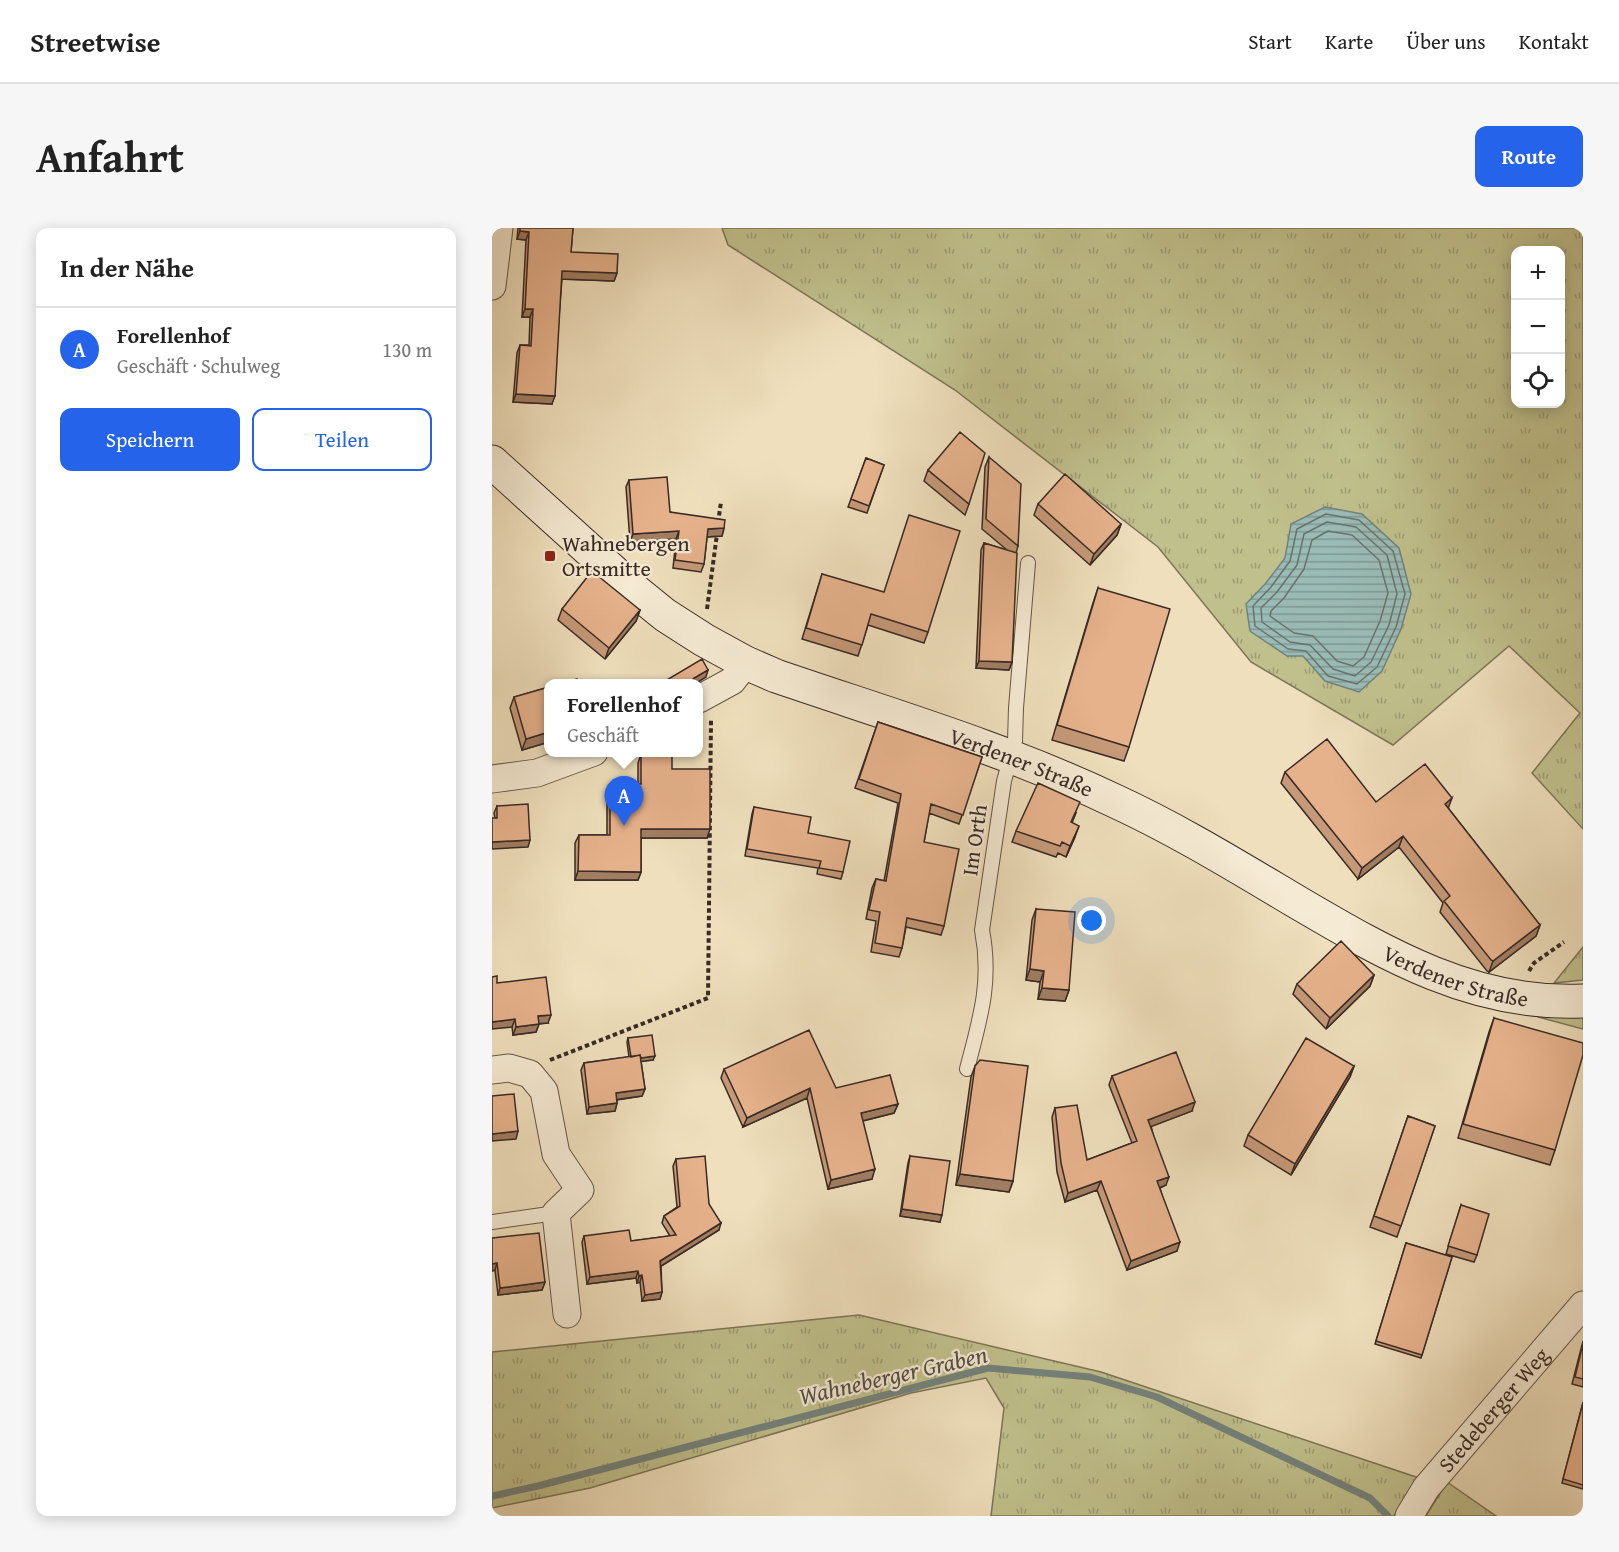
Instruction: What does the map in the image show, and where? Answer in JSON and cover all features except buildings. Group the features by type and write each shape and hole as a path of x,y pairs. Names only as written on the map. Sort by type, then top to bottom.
{"street":[{"path":"492,286 499,228"},
{"name":"Verdener Straße","path":"492,462 647,600 704,640 746,663 776,676 1012,756 1057,774 1128,807 1217,854 1344,929 1409,964 1481,990 1523,999 1583,1001"},
{"path":"705,695 732,681 746,663"},
{"path":"492,779 537,773 583,757"},
{"path":"492,1070 509,1068 530,1074 544,1090 556,1154 580,1190 556,1213 567,1314"},
{"name":"Stedeberger Weg","path":"1409,1516 1426,1488 1583,1305"}],"lane":[{"name":"Im Orth","path":"967,1069 985,994 987,954 982,930 1004,781 1015,741 1028,563"},
{"path":"492,1222 556,1213"}],"path":[{"path":"707,610 721,502"},
{"path":"530,1074 540,1064 708,998 705,695"},
{"path":"1527,979 1534,963 1564,942"}],"green space":[{"path":"722,228 1583,228 1583,829 1532,773 1580,713 1509,646 1393,745 1251,662 1158,547 955,390 728,245"},
{"path":"1583,947 1583,980 1554,983"},
{"path":"1542,1008 1583,1013 1583,1029 1538,1017"},
{"path":"859,1315 1101,1372 1419,1478 1394,1516 991,1516 1004,1408 986,1378 911,1393 590,1488 492,1508 492,1352"},
{"path":"1447,1482 1496,1516 1426,1516"}],"water":[{"path":"1325,507 1362,514 1399,548 1411,594 1401,629 1382,671 1359,692 1325,681 1303,656 1287,656 1250,631 1246,604 1285,558 1291,524"}],"waterway":[{"name":"Wahneberger Graben","path":"492,1496 538,1486 988,1368 1090,1377 1157,1397 1370,1498 1388,1516"}],"place":[{"name":"Wahnebergen Ortsmitte","path":"550,556"},
{"name":"Forellenhof","path":"624,826"}]}
